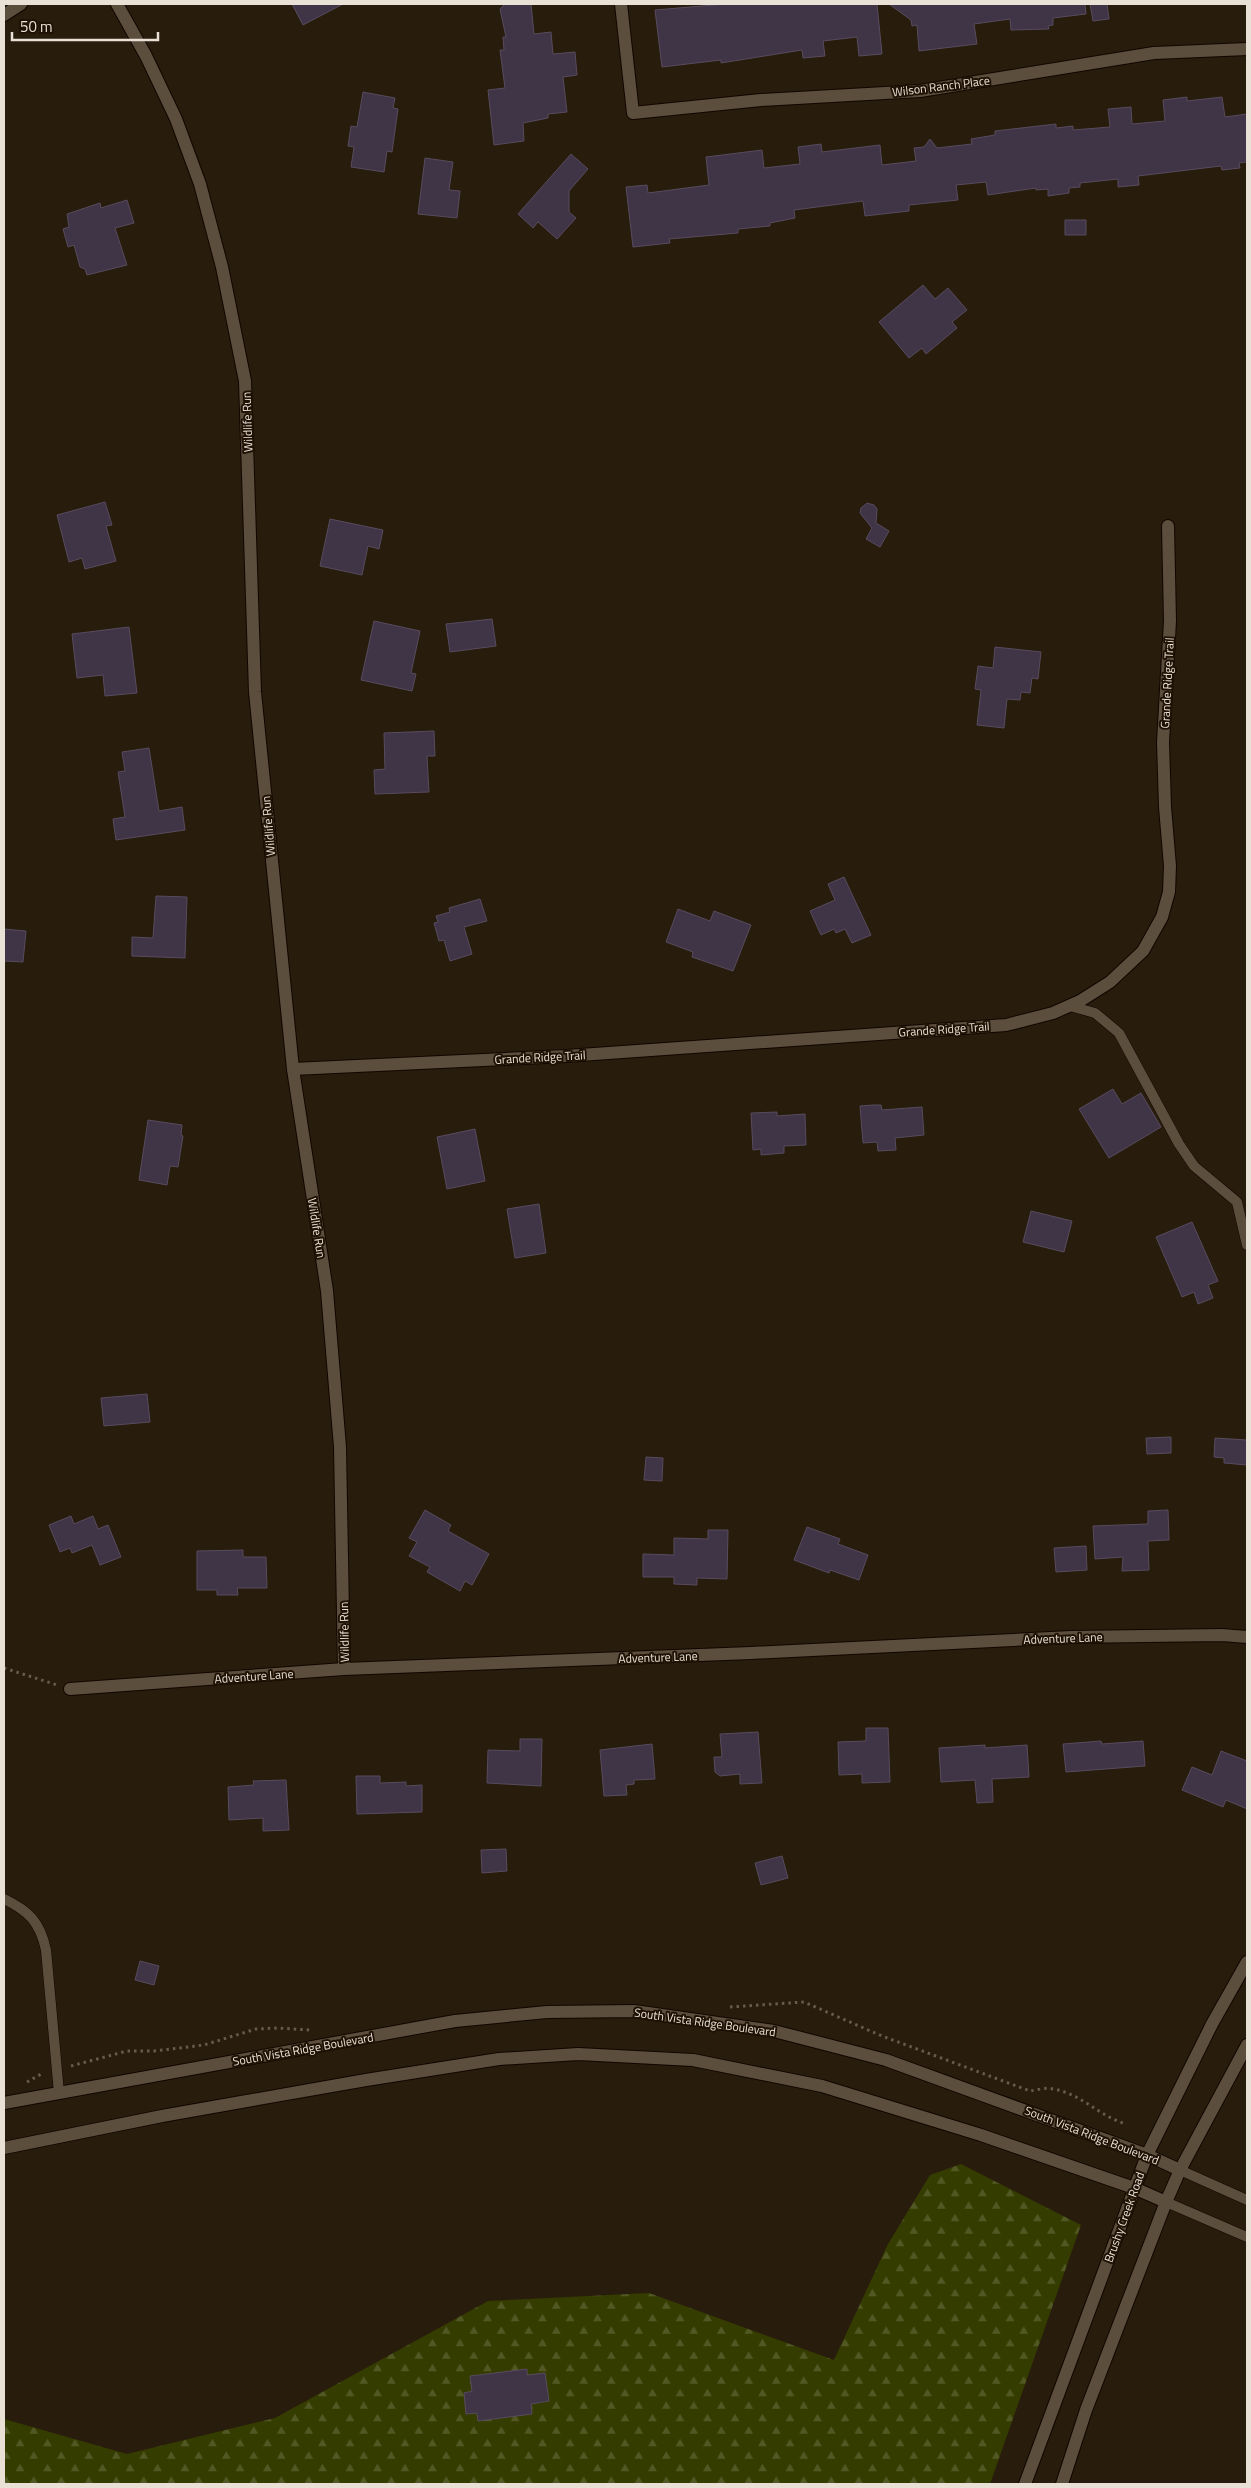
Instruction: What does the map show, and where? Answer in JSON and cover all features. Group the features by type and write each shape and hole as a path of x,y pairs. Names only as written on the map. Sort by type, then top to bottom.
{"street":[{"path":"4,15 21,4"},
{"name":"Wildlife Run","path":"117,4 146,56 176,119 200,184 222,267 245,382 255,692 293,1069 327,1291 340,1447 344,1669"},
{"name":"Wilson Ranch Place","path":"622,4 632,113 761,100 920,91 1154,53 1247,49"},
{"name":"Grande Ridge Trail","path":"293,1069 566,1056 1006,1025 1037,1018 1070,1006 1110,982 1143,951 1162,917 1169,892 1170,859 1164,808 1163,742 1170,621 1168,526"},
{"name":"Adventure Lane","path":"70,1689 344,1669 751,1653 1071,1637 1222,1635 1247,1637"},
{"name":"Brushy Creek Road","path":"1026,2484 1147,2155 1212,2024 1247,1962"},
{"name":"South Vista Ridge Boulevard","path":"4,2103 455,2021 547,2012 634,2011 774,2031 886,2060 1147,2155 1180,2170"},
{"path":"1062,2484 1093,2393 1166,2202 1180,2170 1247,2045"},
{"path":"4,2148 162,2116 366,2080 499,2059 578,2054 693,2060 822,2086 981,2135 1134,2188 1166,2202"}],"lane":[{"path":"1070,1006 1095,1013 1119,1033 1179,1144 1194,1166 1237,1202 1247,1245"},
{"path":"4,1899 26,1912 43,1932 59,2093"},
{"path":"1180,2170 1247,2200"},
{"path":"1166,2202 1247,2237"}],"path":[{"path":"4,1668 70,1689"},
{"path":"726,2006 804,2002 882,2036 1030,2091 1051,2088 1070,2093 1106,2118 1124,2123"},
{"path":"71,2066 127,2051 154,2051 204,2045 256,2029 317,2030"},
{"path":"19,2083 27,2082 46,2071"}],"green space":[{"path":"961,2164 1081,2225 990,2484 4,2484 4,2419 127,2454 275,2418 488,2301 649,2293 834,2360 888,2244 930,2175"}],"building":[{"path":"292,4 343,4 303,25"},
{"path":"505,4 531,4 534,34 551,32 553,54 575,52 577,75 563,77 567,112 548,114 548,118 523,123 524,141 494,145 488,90 505,88 500,50 504,50 503,37 506,37 500,9"},
{"path":"725,4 877,4 882,54 859,56 857,37 823,41 825,56 803,58 802,50 721,63 721,60 662,67 655,10"},
{"path":"889,4 1085,4 1086,14 1053,18 1053,25 1048,26 1049,29 1011,30 1010,19 974,24 977,44 919,51 917,25 912,26 911,20"},
{"path":"1090,4 1107,4 1109,19 1093,21"},
{"path":"363,92 395,98 393,108 398,109 392,152 387,151 384,172 351,167 354,147 348,146 351,126 357,127"},
{"path":"1187,97 1187,101 1222,97 1225,117 1247,114 1247,162 1239,163 1240,168 1222,170 1221,166 1138,176 1139,185 1118,187 1118,179 1080,183 1080,187 1069,188 1069,193 1048,196 1048,189 1036,190 1036,188 988,195 986,182 956,185 958,200 909,205 909,211 865,216 863,201 794,210 795,218 770,223 770,226 738,229 738,233 669,239 670,243 633,247 626,187 647,185 648,193 709,185 706,157 762,150 764,168 800,164 798,147 821,144 822,152 880,145 882,165 916,161 914,148 924,147 930,139 937,148 972,144 971,139 995,135 995,131 1056,124 1056,128 1073,126 1073,130 1110,127 1108,109 1131,107 1132,124 1165,121 1163,100"},
{"path":"571,154 588,169 569,191 569,212 576,218 557,239 538,222 533,228 518,214"},
{"path":"425,158 453,162 449,190 460,191 457,218 418,214"},
{"path":"127,200 134,223 115,228 127,265 87,275 85,269 80,267 74,245 68,247 63,229 69,227 67,214 100,203 101,208"},
{"path":"1065,220 1086,220 1086,235 1065,235"},
{"path":"923,285 935,299 948,288 967,310 952,322 957,328 926,354 922,348 909,358 879,322"},
{"path":"105,502 112,525 106,526 116,561 85,569 82,558 69,562 57,515"},
{"path":"867,503 874,505 877,509 876,523 889,531 880,547 866,539 872,528 860,513 861,508"},
{"path":"330,519 383,530 379,549 368,546 362,575 320,566"},
{"path":"492,619 496,646 450,652 446,624"},
{"path":"374,621 420,631 411,673 416,674 412,691 361,680"},
{"path":"129,627 137,693 105,696 103,675 77,678 72,634"},
{"path":"995,647 1041,652 1038,679 1032,678 1030,693 1021,692 1020,700 1007,699 1004,728 977,725 981,690 975,689 978,666 993,668"},
{"path":"434,731 435,756 427,756 429,792 375,794 374,770 385,769 384,733"},
{"path":"149,748 159,811 182,807 185,830 116,840 113,819 125,817 118,772 125,771 122,752"},
{"path":"844,877 871,935 852,943 845,929 836,933 834,929 821,935 810,911 835,900 828,884"},
{"path":"156,896 187,897 185,958 132,956 132,937 153,938"},
{"path":"480,899 487,921 464,927 472,954 450,961 444,940 439,941 434,923 438,922 436,916 450,912 449,908"},
{"path":"678,909 710,921 714,911 751,925 733,971 692,957 693,952 666,942"},
{"path":"4,929 26,931 23,962 4,961"},
{"path":"1113,1089 1122,1104 1141,1093 1161,1127 1109,1158 1079,1109"},
{"path":"881,1105 882,1110 922,1107 924,1135 895,1138 896,1150 878,1151 877,1142 863,1143 860,1106"},
{"path":"777,1112 777,1116 805,1114 806,1145 784,1146 784,1153 761,1155 761,1149 753,1150 751,1113"},
{"path":"148,1120 182,1125 181,1135 183,1136 178,1167 170,1166 167,1185 139,1180"},
{"path":"475,1129 485,1181 447,1189 437,1137"},
{"path":"539,1204 546,1253 515,1258 507,1209"},
{"path":"1031,1211 1072,1221 1064,1252 1023,1242"},
{"path":"1192,1222 1218,1281 1208,1285 1213,1298 1198,1304 1194,1292 1182,1297 1156,1237"},
{"path":"147,1394 150,1422 104,1426 101,1398"},
{"path":"1171,1437 1171,1453 1147,1454 1146,1438"},
{"path":"1215,1438 1247,1440 1247,1465 1224,1463 1224,1458 1214,1457"},
{"path":"646,1457 663,1458 662,1481 644,1480"},
{"path":"425,1510 451,1525 448,1531 489,1554 472,1585 465,1581 460,1591 427,1572 430,1567 409,1556 417,1542 409,1538"},
{"path":"1168,1510 1169,1540 1148,1541 1149,1570 1122,1571 1123,1557 1095,1559 1093,1526 1148,1524 1148,1511"},
{"path":"71,1516 74,1524 93,1516 98,1529 108,1525 121,1557 100,1565 92,1545 72,1553 70,1548 60,1552 49,1525"},
{"path":"807,1527 840,1539 838,1544 868,1555 859,1580 830,1570 829,1573 794,1560"},
{"path":"708,1530 728,1530 727,1579 697,1578 697,1585 674,1584 674,1577 643,1577 643,1554 674,1555 674,1538 708,1539"},
{"path":"1086,1546 1087,1570 1056,1572 1054,1548"},
{"path":"243,1550 243,1557 266,1557 267,1588 237,1588 238,1595 217,1595 217,1590 197,1590 197,1551"},
{"path":"866,1728 888,1728 890,1782 862,1783 862,1774 839,1775 838,1742 866,1741"},
{"path":"758,1732 762,1783 740,1784 740,1774 720,1776 715,1772 714,1757 722,1757 720,1734"},
{"path":"520,1739 542,1739 541,1786 487,1783 488,1750 520,1751"},
{"path":"1101,1741 1102,1744 1143,1741 1145,1766 1066,1772 1063,1744"},
{"path":"652,1744 655,1779 634,1780 634,1784 626,1785 627,1795 604,1796 600,1750"},
{"path":"985,1745 985,1748 1027,1745 1029,1777 992,1779 993,1802 977,1803 975,1780 941,1782 939,1748"},
{"path":"1221,1751 1247,1761 1247,1809 1226,1800 1223,1807 1182,1790 1192,1767 1212,1775"},
{"path":"356,1776 380,1776 380,1783 406,1782 406,1786 422,1785 422,1812 357,1814"},
{"path":"286,1780 289,1830 263,1831 263,1818 229,1820 228,1787 254,1785 253,1781"},
{"path":"506,1849 507,1871 482,1873 481,1850"},
{"path":"782,1856 788,1878 761,1885 755,1863"},
{"path":"140,1961 159,1966 154,1985 135,1980"},
{"path":"527,2369 527,2375 545,2373 549,2401 531,2404 532,2414 478,2421 477,2413 466,2414 464,2393 472,2391 470,2376"}]}
